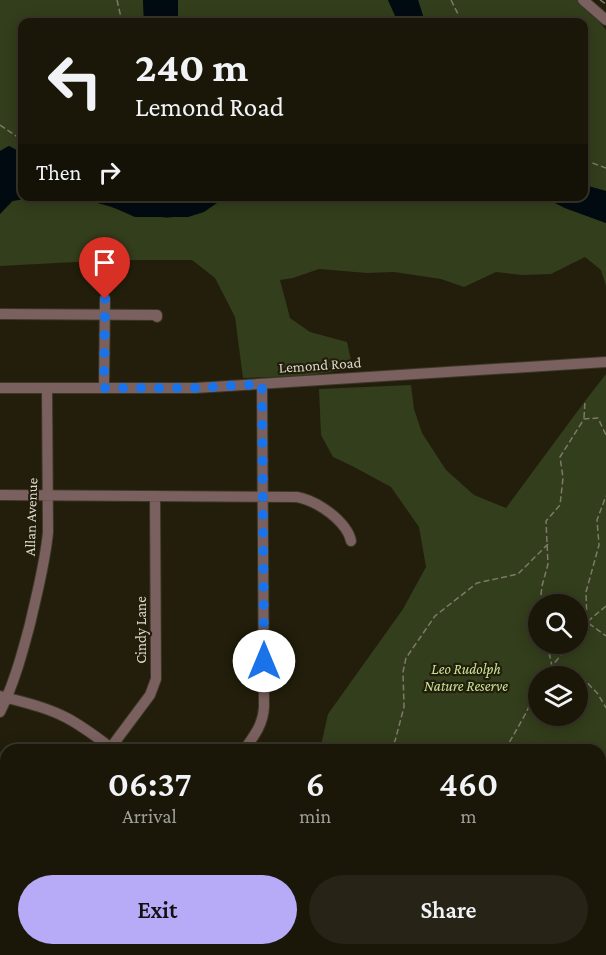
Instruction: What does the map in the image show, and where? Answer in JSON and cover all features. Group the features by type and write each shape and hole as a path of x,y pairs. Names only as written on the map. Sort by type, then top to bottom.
{"street":[{"path":"583,0 606,20"},
{"path":"104,388 105,299"},
{"path":"0,314 157,315 157,317"},
{"name":"Lemond Road","path":"0,387 195,388 606,362"},
{"path":"249,744 258,732 264,714 262,384"},
{"name":"Allan Avenue","path":"0,712 4,697 17,673 43,573 48,532 47,388"},
{"path":"0,495 305,498 316,503 338,520 347,529 351,541"},
{"name":"Cindy Lane","path":"116,744 150,695 156,678 155,496"},
{"path":"4,697 68,718 106,744"}],"path":[{"path":"117,0 121,18"},
{"path":"451,0 459,18"},
{"path":"600,0 606,4"},
{"path":"0,125 18,137"},
{"path":"588,161 606,168"},
{"path":"541,594 548,564 546,521 560,505 563,478 560,457 584,419 585,400"},
{"path":"584,419 598,418 606,435"},
{"path":"585,594 599,545 597,520 606,496"},
{"path":"393,744 404,707 402,672 406,658 435,616 477,583 518,574 548,544"},
{"path":"588,621 606,606"},
{"path":"588,623 606,636"},
{"path":"549,654 552,666"},
{"path":"552,666 562,654"},
{"path":"588,684 598,694 606,708"},
{"path":"509,744 528,709"}],"green space":[{"path":"0,0 143,0 144,18 18,18 18,151 9,146 0,151"},
{"path":"178,0 388,0 396,18 178,18"},
{"path":"418,0 578,0 594,15 606,30 606,191 588,186 588,18 424,18"},
{"path":"13,201 94,202 121,210 167,218 188,217 218,201 551,201 606,223 606,286 601,270 585,257 551,274 522,275 496,272 464,287 441,279 394,272 367,273 319,269 280,280 290,318 310,332 347,342 353,369 301,376 243,378 235,317 215,278 192,260 114,260 0,266 0,214"},
{"name":"Leo Rudolph Nature Reserve","path":"606,374 606,744 321,744 328,714 403,609 426,567 419,527 391,487 333,457 321,435 319,389 411,385 414,409 422,433 446,470 474,495 506,508"}],"shaded area":[{"path":"143,0 178,0 178,18 144,18"},
{"path":"388,0 418,0 424,18 396,18"},
{"path":"9,146 18,151 18,200 12,201 0,214 0,151"},
{"path":"588,186 606,191 606,223 551,201 588,201"},
{"path":"38,201 218,201 204,212 188,217 135,217 94,202"}],"route":[{"path":"105,299 104,388 195,388 262,384 264,661"}]}
